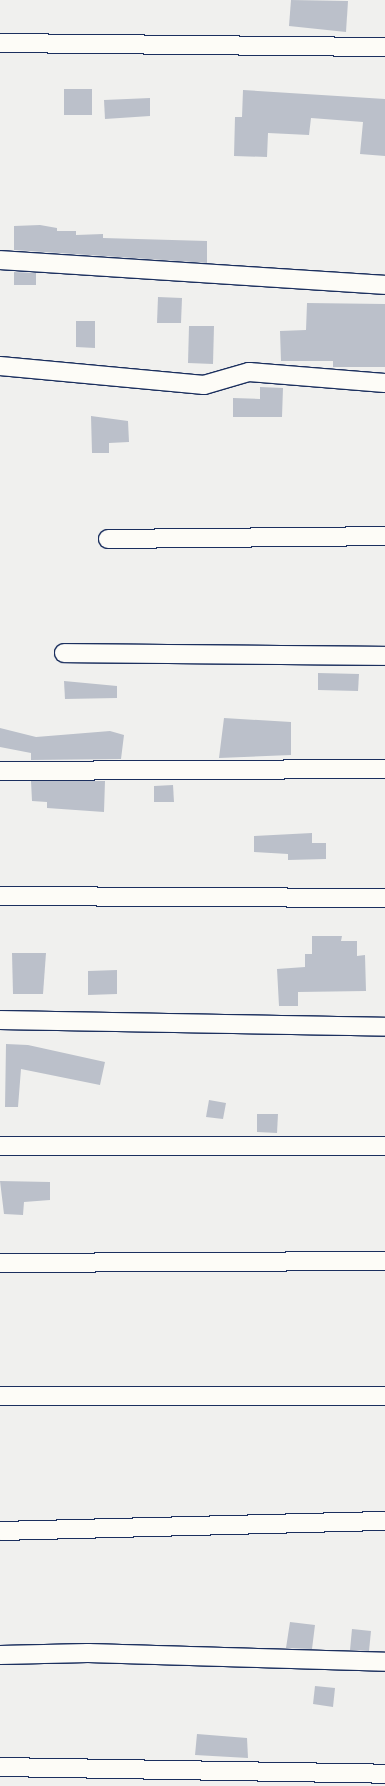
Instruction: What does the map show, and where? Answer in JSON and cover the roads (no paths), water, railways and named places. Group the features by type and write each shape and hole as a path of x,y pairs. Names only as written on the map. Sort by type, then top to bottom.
{"street":[{"path":"0,43 385,47"},
{"path":"0,260 385,285"},
{"path":"0,366 204,385 249,372 385,383"},
{"path":"108,539 385,536"},
{"path":"64,653 385,656"},
{"path":"0,771 385,769"},
{"path":"0,896 385,898"},
{"path":"0,1020 385,1027"},
{"path":"0,1146 385,1146"},
{"path":"0,1263 385,1261"},
{"path":"0,1396 385,1396"},
{"path":"0,1531 385,1521"},
{"path":"0,1655 88,1653 385,1662"},
{"path":"0,1767 385,1774"}]}
